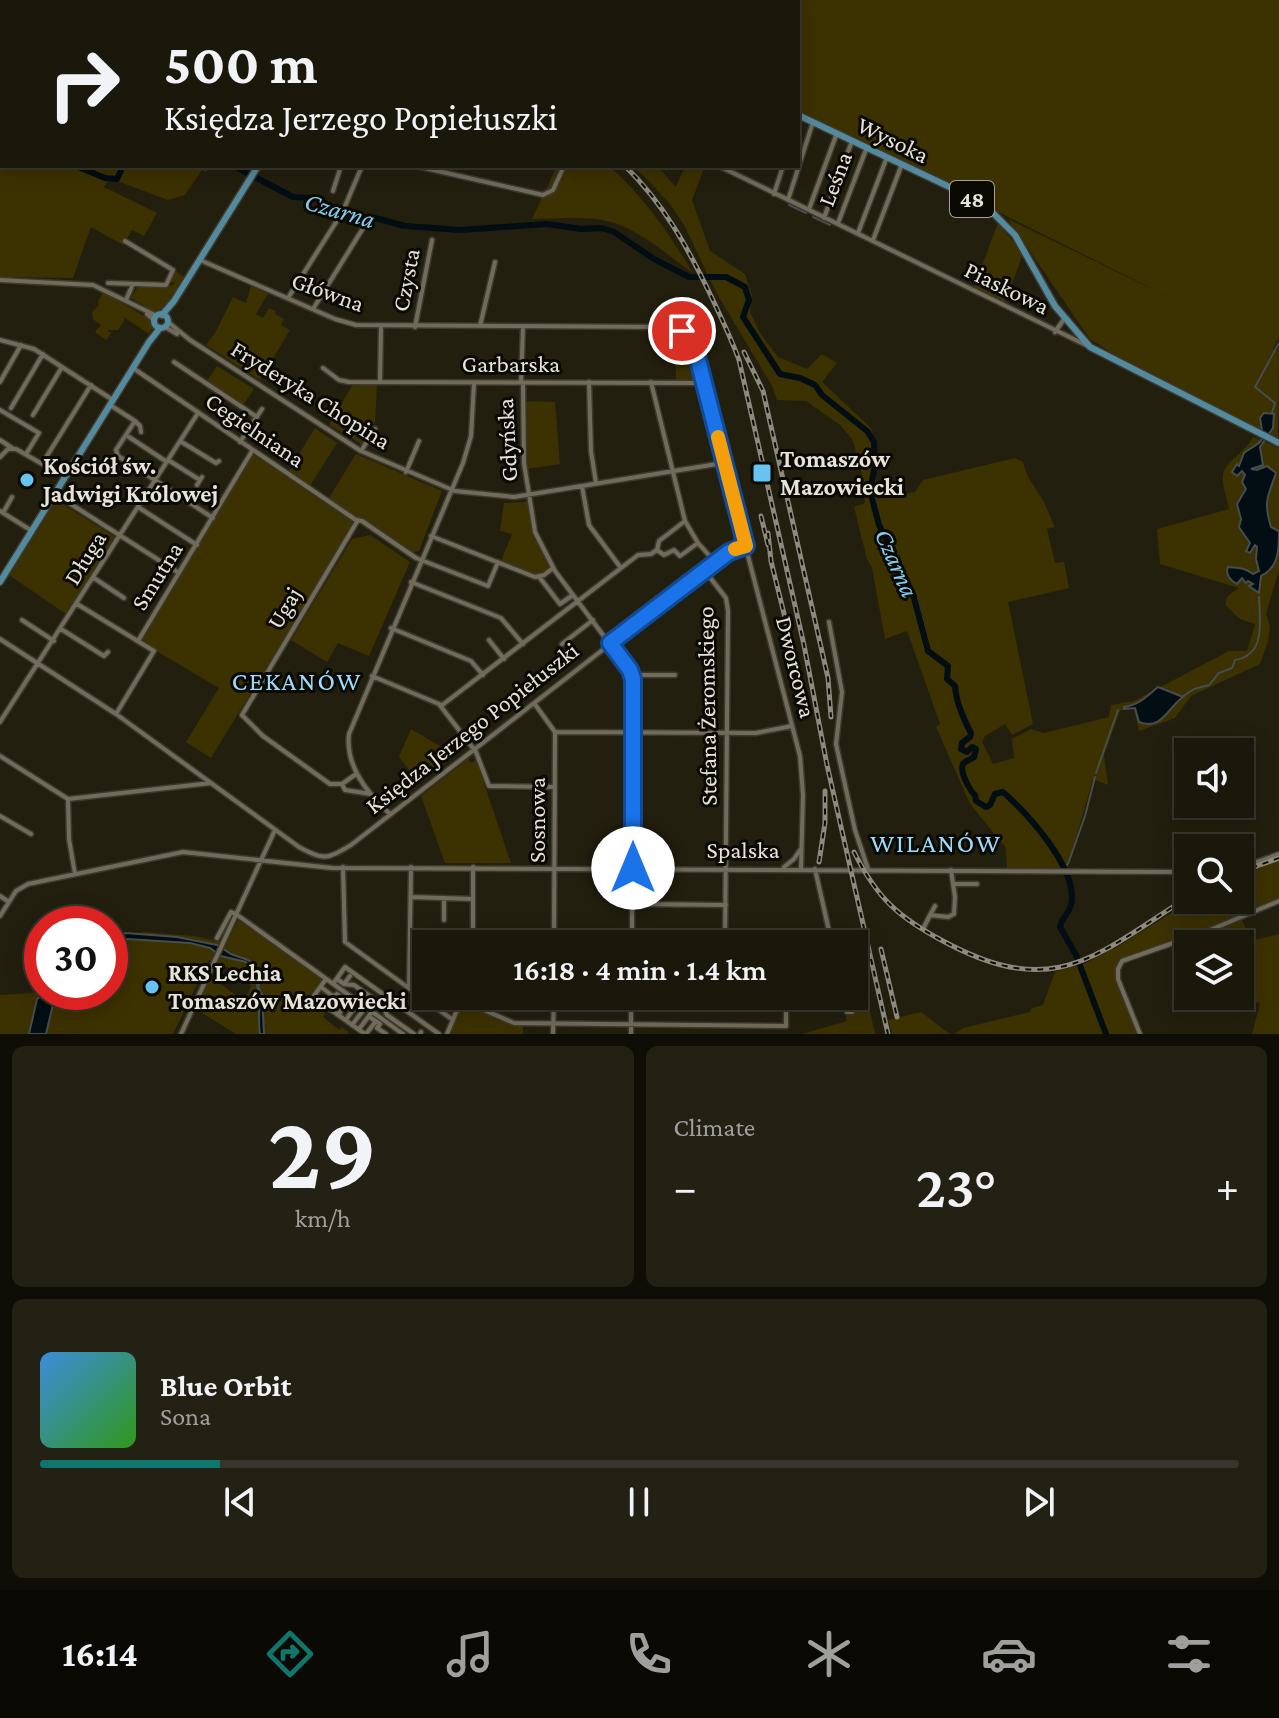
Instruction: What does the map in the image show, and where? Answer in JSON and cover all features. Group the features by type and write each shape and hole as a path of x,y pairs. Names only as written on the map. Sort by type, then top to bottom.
{"main road":[{"name":"Wysoka","path":"800,116 965,195 1003,221 1026,252 1064,319 1090,347"},
{"path":"0,582 256,169"},
{"name":"Piaskowa","path":"1090,347 1279,443"}],"street":[{"path":"800,163 813,122"},
{"path":"808,210 837,133"},
{"path":"824,218 853,140"},
{"name":"Leśna","path":"837,224 867,147"},
{"path":"857,234 887,157"},
{"path":"872,241 902,164"},
{"path":"333,191 340,168"},
{"path":"343,211 361,168"},
{"path":"425,168 543,195 553,190 563,168"},
{"name":"Piaskowa","path":"723,168 1090,347"},
{"path":"774,194 782,168"},
{"path":"788,200 798,168"},
{"path":"288,298 338,219"},
{"path":"313,309 365,225"},
{"name":"Czysta","path":"415,327 432,240"},
{"path":"108,283 166,285 173,270 125,241"},
{"name":"Główna","path":"201,258 348,324 676,329"},
{"path":"480,326 495,262"},
{"name":"Fryderyka Chopina","path":"0,280 86,283 103,288 190,340 361,451 451,489 504,497 528,495 719,462"},
{"path":"125,300 133,284"},
{"path":"1055,332 1064,319"},
{"path":"380,382 381,326"},
{"name":"Gdyńska","path":"523,327 524,463 535,532 553,568 633,675"},
{"name":"Dworcowa","path":"676,329 692,343 704,383 719,445 719,462 728,478 792,726 803,779 801,869"},
{"path":"0,340 43,354 91,385 135,421 141,432"},
{"path":"0,382 21,345"},
{"path":"11,408 43,354"},
{"path":"174,362 257,417"},
{"path":"33,415 62,367"},
{"name":"Cegielniana","path":"133,368 420,559 488,586 498,562"},
{"name":"Garbarska","path":"323,368 342,381 704,383"},
{"path":"589,382 590,438 596,484"},
{"path":"651,382 685,521 698,543 715,562"},
{"path":"388,816 356,774 349,757 349,734 471,436 474,383"},
{"path":"42,464 91,385"},
{"path":"240,442 262,409"},
{"path":"0,410 39,433 26,454"},
{"name":"Długa","path":"0,722 198,413"},
{"path":"135,421 116,453 213,518"},
{"path":"361,451 375,429"},
{"path":"129,437 200,481"},
{"path":"3,441 65,477"},
{"path":"3,441 5,451"},
{"path":"180,441 216,463 219,461"},
{"path":"406,472 419,441"},
{"path":"0,457 12,448"},
{"name":"Smutna","path":"116,714 154,653 138,641 253,450"},
{"path":"582,486 589,525 621,568"},
{"path":"55,494 179,573"},
{"path":"12,497 1,512 32,531"},
{"path":"138,507 197,545"},
{"name":"Ugaj","path":"342,784 327,782 263,736 242,715 358,520"},
{"path":"441,706 638,555 657,550 659,541 685,521"},
{"name":"Księdza Jerzego Popiełuszki","path":"729,552 736,544 741,527"},
{"path":"430,536 540,578 560,604 573,595"},
{"path":"657,550 664,555 674,550 680,556 698,543"},
{"path":"736,544 746,545"},
{"name":"Księdza Jerzego Popiełuszki","path":"320,864 351,845 715,562 746,545"},
{"path":"540,578 553,568"},
{"name":"Stefana Żeromskiego","path":"705,571 727,601 725,930"},
{"path":"94,578 124,598"},
{"path":"411,582 501,618 523,644"},
{"path":"77,604 138,641"},
{"path":"22,620 54,641"},
{"path":"562,644 593,620"},
{"path":"829,622 842,692 836,744 855,830 868,869"},
{"path":"391,628 471,661 483,675"},
{"path":"61,629 104,656 108,652"},
{"path":"0,639 116,714 320,864"},
{"path":"489,640 504,659"},
{"path":"632,930 633,675 675,675"},
{"path":"372,676 441,706 473,749 490,786 555,787"},
{"path":"534,703 555,732 763,732 792,726"},
{"name":"Sosnowa","path":"554,930 555,732"},
{"path":"0,756 68,799 211,783"},
{"path":"356,774 342,784 345,790 372,794"},
{"path":"68,799 69,839 75,874"},
{"path":"0,816 31,834"},
{"path":"181,1034 275,830"},
{"path":"779,869 794,859 802,844"},
{"path":"299,847 328,861"},
{"path":"0,916 25,885 179,852 309,867 328,861"},
{"path":"801,853 805,862 815,869 829,930"},
{"path":"1254,863 1279,854"},
{"name":"Spalska","path":"328,861 343,867 1174,872"},
{"path":"343,867 345,942 453,1020"},
{"path":"409,989 411,867"},
{"path":"473,867 473,930"},
{"path":"930,915 948,917 954,914 951,870"},
{"path":"953,884 977,884"},
{"path":"0,896 9,902"},
{"path":"411,897 473,899"},
{"path":"444,898 444,920"},
{"path":"1140,1034 1118,979 1122,961 1210,930 1279,901"},
{"path":"632,904 726,905"},
{"path":"924,927 935,906"},
{"path":"217,938 231,912 236,914 326,979 351,984 368,995 384,1007 400,1031"},
{"path":"335,981 345,967 439,1034"},
{"path":"344,984 350,976"},
{"path":"351,984 357,976"},
{"path":"326,979 313,997 366,1034 374,1018"},
{"path":"335,981 343,996 374,1018 377,1028 386,1034"},
{"path":"321,987 334,997 337,994 343,996 374,1018 400,1031 414,1034"},
{"path":"368,995 374,988"},
{"path":"331,1010 343,996"},
{"path":"338,1015 343,996"},
{"path":"384,1007 390,999"},
{"path":"346,1020 358,1007"},
{"path":"352,1025 358,1007"},
{"path":"447,1034 457,1010"},
{"path":"487,1010 514,1023 786,1026 786,1010"},
{"path":"553,1034 554,1010"},
{"path":"631,1010 631,1034"},
{"path":"400,1031 410,1014"},
{"path":"359,1030 374,1018"}],"shaded area":[{"path":"800,0 1279,0 1279,337 1273,349 1277,351 1279,347 1278,438 1113,354 1089,338 1008,219 1175,300 800,113"},
{"path":"0,168 74,168 108,181 104,187 157,213 144,236 132,230 123,245 91,227 73,278 0,277"},
{"path":"82,168 209,168 206,172 202,170 185,195 168,200"},
{"path":"556,168 611,168 655,216 693,273 652,243 619,225 589,218 532,219"},
{"path":"634,168 659,168 676,187 684,168 704,168 692,200 710,251 745,274 752,295 750,312 760,333 778,357 807,369 822,354 837,363 822,382 871,428 879,464 875,475 878,499 915,492 923,480 1015,458 1023,462 1055,527 1047,529 1055,563 1064,562 1069,588 1008,602 1033,724 1012,735 1005,724 985,736 982,742 993,764 1014,758 1012,739 1031,729 1044,733 1109,717 1111,705 1134,701 1229,651 1247,651 1255,624 1240,619 1226,606 1228,597 1239,588 1160,564 1157,529 1229,509 1223,485 1224,471 1253,437 1279,448 1279,570 1266,614 1270,626 1260,664 1191,696 1175,718 1139,731 1133,705 1120,711 1104,755 1108,785 1093,779 1067,869 1007,868 1006,848 970,804 936,727 940,724 907,631 885,639 872,568 854,507 865,503 861,468 852,439 840,425 806,401 777,400 772,386 716,292 684,225 670,204"},
{"path":"998,223 1023,254 1004,305 973,289"},
{"path":"176,271 184,277 162,312 157,313 131,298 139,285 170,286 175,283 169,282"},
{"path":"251,286 268,294 256,314 263,318 269,308 276,311 275,314 284,319 281,325 290,330 260,380 206,345 233,297 246,303"},
{"path":"103,292 151,320 153,327 149,334 122,316 125,319 118,330 107,330 111,333 106,340 95,332 101,325 93,319 92,312 99,305"},
{"path":"675,332 690,345 697,381 676,381"},
{"path":"217,366 254,389 243,405 207,381"},
{"path":"353,384 377,385 375,422 363,445 329,425"},
{"path":"525,401 555,402 560,464 527,469"},
{"path":"1264,413 1274,414 1273,428 1260,447 1263,465 1251,469 1267,466 1276,473 1267,505 1271,527 1279,531 1279,538 1277,557 1271,568 1261,576 1259,593 1249,586 1253,584 1246,583 1242,578 1237,584 1233,582 1227,570 1228,567 1241,568 1253,574 1259,571 1257,547 1255,545 1250,553 1246,551 1250,543 1239,527 1241,519 1237,504 1246,489 1242,482 1245,475 1242,471 1237,476 1232,472 1237,464 1239,466 1244,453 1261,441 1260,418"},
{"path":"315,428 337,443 310,486 289,471"},
{"path":"253,454 354,523 211,758 186,742 219,688 141,642"},
{"path":"356,454 442,491 419,551 413,552 362,517 354,517 329,498"},
{"path":"56,500 115,537 66,614 9,575"},
{"path":"527,502 533,532 549,566 535,575 501,561 512,534 500,531 504,503"},
{"path":"370,535 410,562 369,656 338,643 327,662 291,640 352,539"},
{"path":"1158,687 1183,697 1159,721 1139,722 1135,708 1124,709 1142,700"},
{"path":"411,729 455,755 419,783 399,757"},
{"path":"468,759 471,763 476,760 511,863 445,863 421,796"},
{"path":"1279,859 1279,899 1254,910 1254,871"},
{"path":"1174,911 1174,914 1244,914 1206,930 1174,930 1174,941 1118,962 1115,975 1138,1034 955,1034 963,1028 1030,1012 1032,1008 1043,1005 1055,972 1086,963"},
{"path":"238,920 323,980 309,996 310,1003 325,1013 323,1017 339,1030 342,1027 348,1034 236,1034 202,1013 207,1005 199,1000 211,977 244,1001 251,986 239,972 209,960 173,1034 0,1034 0,995 24,994 24,1010 128,1010 128,939 143,939 143,932 194,936 227,943"},
{"path":"1242,920 1246,930 1215,930"},
{"path":"128,933 177,937 217,945 248,960 260,971 258,986 262,995 264,1034 260,1034 256,974 246,962 190,943 128,939"},
{"path":"1279,934 1279,1034 1252,1034 1260,1003 1254,1001 1254,940"},
{"path":"868,1002 875,1034 802,1034 847,1021 846,1016 850,1015 849,1010 868,1010"},
{"path":"34,1010 52,1010 46,1034 29,1034"},
{"path":"461,1010 479,1010 510,1024 523,1026 523,1034 449,1034"},
{"path":"921,1012 950,1034 892,1034 888,1020"}],"waterway":[{"path":"81,168 105,178 117,179 122,168"},
{"name":"Czarna","path":"238,168 293,197 317,198 345,215 375,218 405,226 460,230 547,224 581,229 602,228 614,232 654,259 689,277 726,277 745,287 749,300 743,317 780,374 815,385 822,395 867,431 874,442 875,465 870,491 879,525 913,594 928,651 948,666 947,679 955,686 960,710 971,733 961,749 967,752 972,747 976,749 974,757 963,764 964,776 976,801 986,807 995,794 1004,793 1037,827 1058,856 1070,885 1072,899 1060,927 1076,955 1106,1034"},
{"path":"789,205 806,213"},
{"path":"813,217 830,225"},
{"path":"1272,413 1275,403 1255,387 1279,343"},
{"path":"1182,697 1194,689 1209,685 1219,673 1232,668 1235,660 1252,652 1259,636 1259,597"},
{"path":"1096,773 1118,710"},
{"path":"1063,867 1068,864 1095,777"}],"railway":[{"path":"627,168 652,196 684,244 739,360 888,1034"},
{"path":"744,352 763,391 828,678 831,717"},
{"path":"761,516 768,545"},
{"path":"768,533 771,561 808,711"},
{"path":"819,862 825,823 825,791"},
{"path":"854,852 880,894 913,923 982,959 1015,968 1045,969 1072,964 1126,938 1174,906"},
{"path":"1254,867 1279,858"},
{"path":"881,949 897,1017"}],"slow traffic":[{"path":"718,437 746,546 735,549"}],"place":[{"name":"Tomaszów Mazowiecki","path":"762,473"},
{"name":"Kościół św. Jadwigi Królowej","path":"27,480"},
{"name":"RKS Lechia Tomaszów Mazowiecki","path":"152,987"}],"district":[{"name":"CEKANÓW","path":"297,681"},
{"name":"WILANÓW","path":"936,843"}],"route":[{"path":"633,868 633,675 610,643 729,552 746,546 697,356 691,340 682,331"}]}
